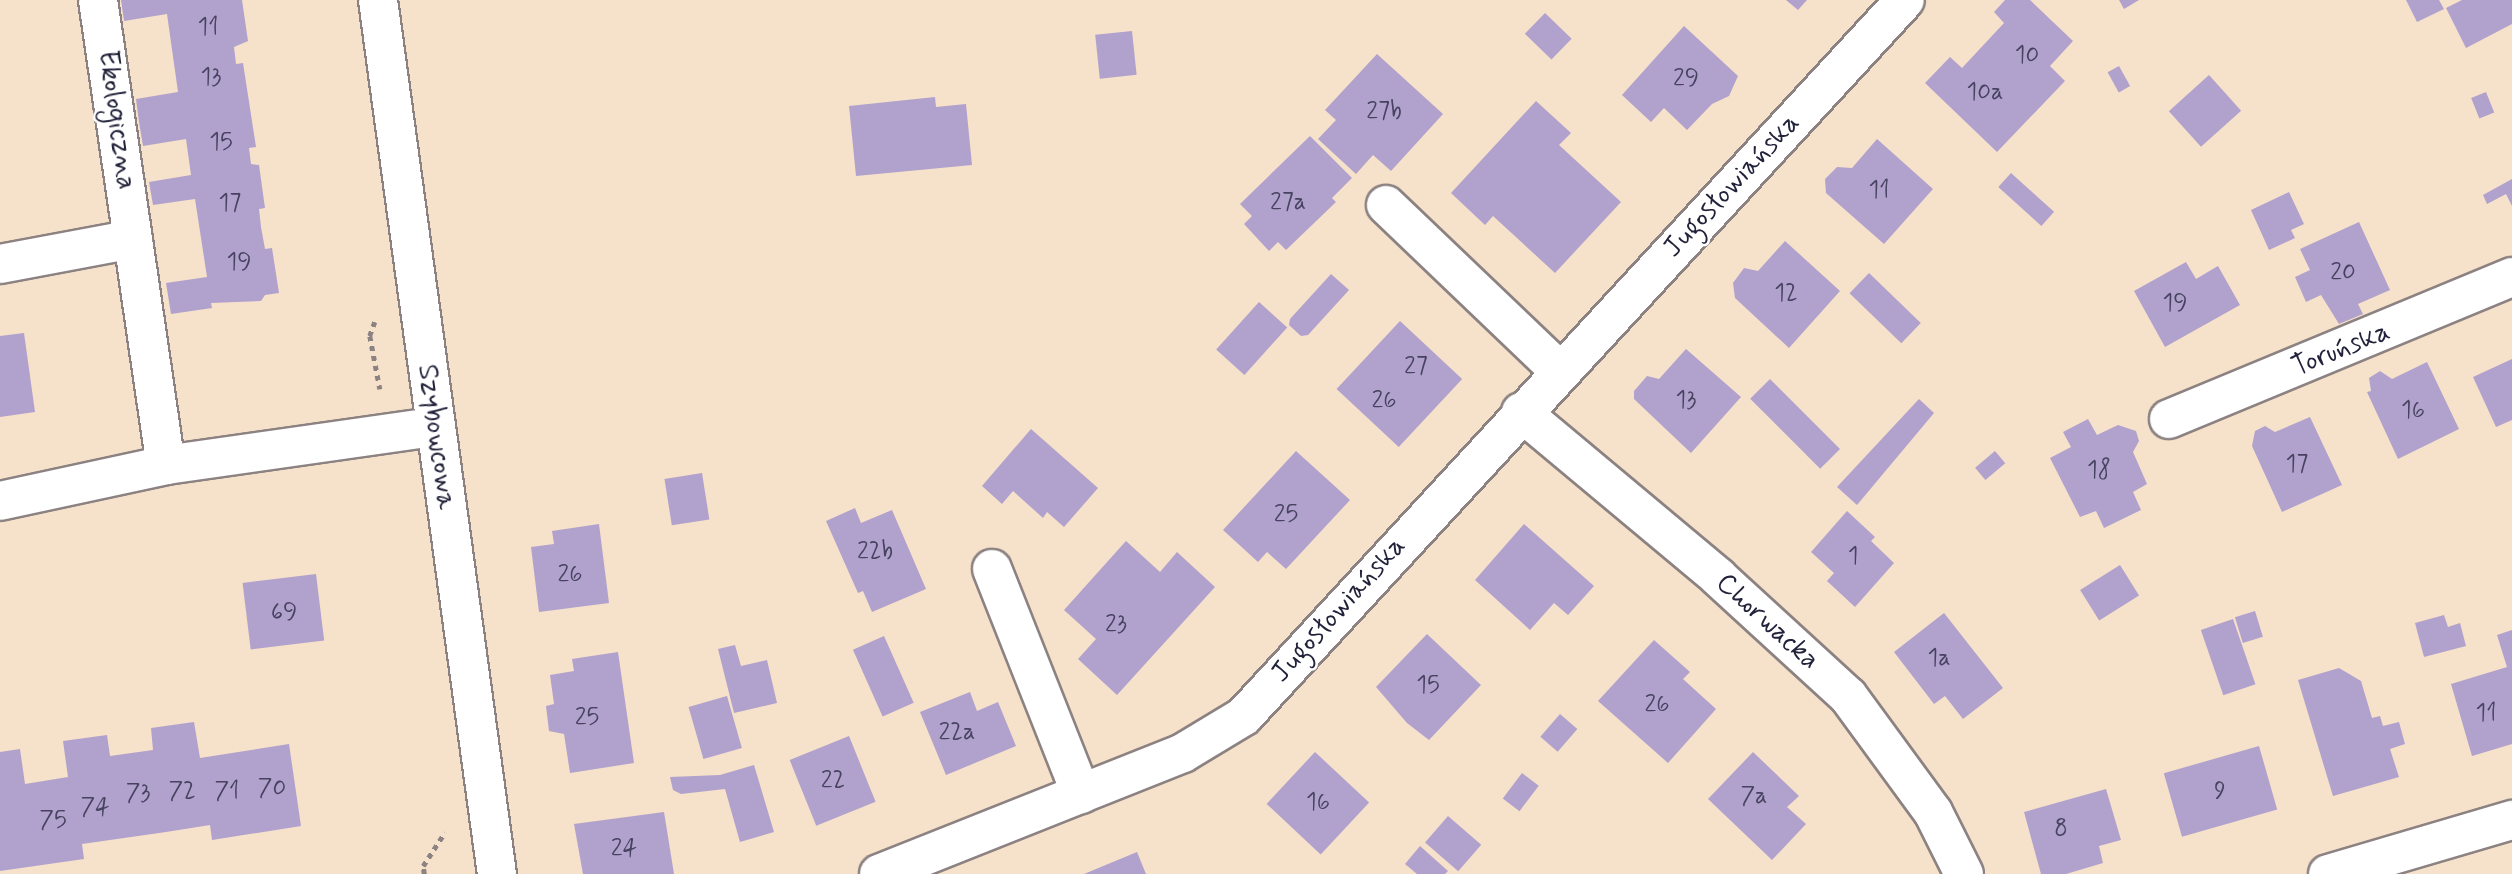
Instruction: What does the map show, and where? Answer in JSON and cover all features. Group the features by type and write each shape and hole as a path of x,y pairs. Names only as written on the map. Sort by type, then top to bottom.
{"street":[{"name":"Ekologiczna","path":"98,0 166,465"},
{"name":"Szybowcowa","path":"378,0 497,874"},
{"name":"Jugosłowiańska","path":"879,874 946,862 1081,794 1183,753 1244,716 1521,412 1905,0"},
{"path":"1386,205 1560,371"},
{"path":"0,264 133,239"},
{"name":"Toruńska","path":"2169,419 2512,277"},
{"name":"Chorwacka","path":"1521,412 1717,577 1848,696 1933,812 1964,874"},
{"path":"0,501 166,465 435,428"},
{"path":"992,569 1081,794"},
{"path":"2328,874 2512,820"}],"building":[{"path":"121,0 242,0 248,41 234,47 236,64 243,63 256,147 249,148 251,164 259,165 265,208 259,209 261,227 265,249 272,248 279,293 265,295 261,301 211,303 212,308 171,314 166,283 207,277 195,199 153,205 149,182 191,175 186,139 143,146 139,122 136,99 178,92 167,14 124,21"},
{"path":"1786,0 1807,0 1798,10"},
{"path":"2005,0 2030,0 2073,41 2050,66 2065,81 1997,152 1925,83 1950,57 1962,68 2004,23 1994,12"},
{"path":"2119,0 2139,0 2124,9"},
{"path":"2406,0 2439,0 2444,9 2417,22"},
{"path":"2462,0 2512,0 2512,24 2466,48 2446,8"},
{"path":"1545,13 1572,39 1551,60 1525,34"},
{"path":"1684,26 1738,76 1729,96 1712,104 1687,130 1664,108 1651,122 1622,95"},
{"path":"1132,31 1137,75 1100,79 1095,35"},
{"path":"1377,54 1443,114 1391,171 1373,155 1356,174 1318,139 1336,120 1325,110"},
{"path":"2119,66 2130,86 2119,92 2108,72"},
{"path":"2209,75 2241,111 2201,147 2169,111"},
{"path":"2486,92 2494,112 2479,118 2471,98"},
{"path":"935,97 936,107 966,104 972,165 856,176 849,106"},
{"path":"1536,101 1571,133 1559,145 1621,202 1555,273 1493,216 1485,225 1451,193"},
{"path":"1310,136 1352,178 1332,198 1336,202 1286,250 1278,242 1269,251 1244,224 1252,216 1240,204"},
{"path":"1877,139 1933,189 1884,244 1826,193 1825,179 1837,167 1852,168"},
{"path":"2011,173 2054,212 2041,226 1998,187"},
{"path":"2512,179 2512,206 2506,194 2487,204 2483,195"},
{"path":"2289,192 2304,224 2291,230 2295,238 2269,250 2251,210"},
{"path":"2359,222 2390,290 2358,304 2363,314 2339,324 2321,295 2306,302 2295,277 2310,270 2300,249"},
{"path":"1785,241 1840,291 1789,348 1735,298 1733,283 1744,268 1758,271"},
{"path":"2186,262 2196,279 2218,266 2240,305 2165,347 2134,291"},
{"path":"1869,273 1921,323 1901,343 1850,293"},
{"path":"1331,274 1349,290 1308,335 1301,336 1289,325 1290,319"},
{"path":"1259,302 1287,327 1244,375 1216,350"},
{"path":"1400,321 1462,379 1399,447 1337,389"},
{"path":"24,333 35,412 0,417 0,336"},
{"path":"1686,349 1741,397 1691,453 1634,399 1634,391 1647,376 1659,379"},
{"path":"2512,359 2512,420 2496,427 2473,377"},
{"path":"2427,362 2459,429 2398,459 2367,392 2371,391 2369,378 2380,371 2392,379"},
{"path":"1770,379 1840,449 1820,469 1750,399"},
{"path":"1919,399 1934,413 1857,505 1837,487"},
{"path":"2310,417 2342,485 2282,512 2252,446 2255,431 2265,426 2275,432"},
{"path":"2088,419 2097,435 2118,425 2136,431 2139,441 2133,452 2147,484 2133,492 2141,510 2104,528 2096,511 2080,517 2050,458 2071,447 2063,432"},
{"path":"1031,429 1098,488 1064,527 1047,512 1043,518 1013,491 1002,504 982,486"},
{"path":"1296,451 1350,500 1286,569 1267,552 1258,562 1223,530"},
{"path":"1995,451 2005,463 1985,480 1975,468"},
{"path":"702,473 709,519 672,525 664,479"},
{"path":"855,508 861,523 892,510 926,589 872,612 863,591 858,593 826,521"},
{"path":"1847,511 1875,537 1871,541 1894,563 1855,607 1827,581 1834,573 1811,552"},
{"path":"599,524 609,603 539,612 531,547 554,544 552,531"},
{"path":"1524,524 1594,586 1568,615 1554,603 1530,630 1475,580"},
{"path":"1126,541 1160,572 1177,552 1215,587 1117,695 1078,659 1096,639 1064,610"},
{"path":"2120,565 2139,596 2099,620 2080,590"},
{"path":"316,574 324,641 251,650 243,583"},
{"path":"2255,611 2263,637 2243,643 2235,617"},
{"path":"1944,613 2003,688 1963,719 1945,696 1934,704 1894,652"},
{"path":"2444,615 2448,627 2460,623 2466,646 2424,657 2415,623"},
{"path":"2233,619 2255,684 2223,695 2201,630"},
{"path":"2512,630 2512,744 2472,756 2451,684 2507,667 2497,635"},
{"path":"1427,634 1481,685 1429,740 1407,723 1376,687"},
{"path":"884,636 914,703 883,717 853,650"},
{"path":"1654,640 1690,672 1683,679 1716,709 1668,763 1598,701"},
{"path":"735,645 741,666 767,660 777,703 734,713 718,649"},
{"path":"618,652 634,763 570,773 564,734 549,731 546,706 554,704 550,675 574,671 572,659"},
{"path":"2339,668 2361,681 2372,718 2380,716 2383,726 2399,722 2405,744 2390,749 2399,777 2333,796 2298,680"},
{"path":"970,692 977,711 998,702 1016,746 946,775 920,712"},
{"path":"727,696 742,748 703,759 689,707"},
{"path":"1560,714 1577,729 1558,752 1540,737"},
{"path":"194,722 200,758 289,744 301,826 212,840 210,825 82,844 84,859 0,871 0,752 20,749 25,784 68,777 63,741 107,735 110,756 153,750 151,728"},
{"path":"849,736 876,802 816,826 790,760"},
{"path":"2259,746 2277,809 2182,837 2164,773"},
{"path":"1315,752 1369,802 1321,854 1267,804"},
{"path":"1753,752 1799,796 1787,807 1806,824 1772,860 1708,799"},
{"path":"754,765 774,832 740,842 725,789 681,794 673,790 670,777 720,775"},
{"path":"1522,773 1539,786 1520,811 1503,799"},
{"path":"2106,789 2121,840 2099,846 2103,863 2066,874 2041,874 2024,812"},
{"path":"664,812 674,874 583,874 574,824"},
{"path":"1448,816 1481,845 1458,871 1425,842"},
{"path":"1420,846 1448,871 1445,874 1417,874 1405,864"},
{"path":"1137,852 1146,874 1084,874"}]}
